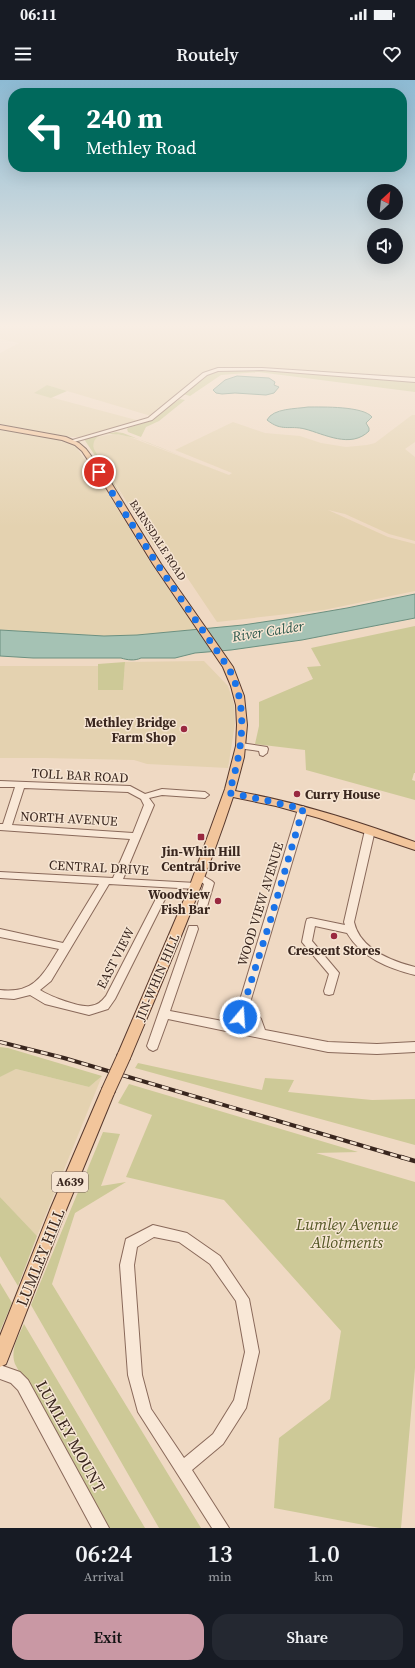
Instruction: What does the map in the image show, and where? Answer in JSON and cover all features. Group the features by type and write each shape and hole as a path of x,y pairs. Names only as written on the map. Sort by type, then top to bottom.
{"main road":[{"name":"BARNSDALE ROAD","path":"0,427 72,441 81,446 93,462 157,564 221,657"},
{"name":"JIN-WHIN HILL","path":"108,1091 198,882 238,764 241,704 236,683 221,657"},
{"path":"229,793 303,809 415,846"},
{"name":"LUMLEY HILL","path":"2,1352 108,1091"}],"street":[{"path":"72,441 150,419 182,393"},
{"path":"240,746 264,749 263,753"},
{"name":"TOLL BAR ROAD","path":"0,784 130,790 144,797"},
{"path":"3,827 20,785"},
{"path":"117,882 149,805 144,797 162,792 205,795"},
{"name":"WOOD VIEW AVENUE","path":"237,1028 303,809"},
{"name":"NORTH AVENUE","path":"3,827 137,836"},
{"path":"370,830 349,922 350,930 361,945 377,957 390,964 415,971"},
{"name":"CENTRAL DRIVE","path":"0,875 117,882 198,882"},
{"path":"0,994 10,996 24,994 41,985 47,978 106,881"},
{"path":"198,882 209,883 201,910"},
{"name":"EAST VIEW","path":"31,990 49,1001 89,1011 104,1006 110,999 162,895"},
{"path":"329,991 334,973 307,942 311,922 350,930"},
{"path":"153,1046 193,929"},
{"path":"0,933 66,947"},
{"path":"244,1006 258,1023 260,1033"},
{"path":"164,1014 223,1027 237,1028 336,1048 377,1049 415,1047"},
{"path":"182,1469 218,1439 241,1402 252,1352 242,1298 215,1260 182,1237 153,1231 131,1243 127,1265 135,1376 145,1412 182,1469 221,1528"},
{"name":"LUMLEY MOUNT","path":"0,1372 15,1377 23,1385 101,1528"}],"shaded area":[{"path":"0,393 36,393 140,421 79,437 71,437 0,424"},
{"path":"72,393 179,393 151,416"},
{"path":"412,415 415,415 415,442 405,449 415,457 415,541 389,534 345,514 328,510 388,537 415,544 415,591 324,610 217,622 166,546 154,546 94,449 93,443 95,438 102,436 115,434 127,436 229,475 232,473 175,450 233,422 265,433 300,436 321,443 346,447 367,445 375,443"},
{"path":"0,430 56,439 76,447 104,487 150,562 196,629 137,635 104,636 0,630"},
{"path":"204,661 228,686 234,704 235,724 228,768 147,764 134,760 0,758 0,666 98,666 98,690 123,689 125,662"},
{"path":"16,1069 89,1087 102,1076 37,1236 0,1197 0,1077"}],"green space":[{"path":"35,393 63,393 51,398"},
{"path":"185,393 195,393 190,396 183,394"},
{"path":"180,399 185,400 159,421 146,427 141,437 128,432 128,428 146,422"},
{"path":"116,432 138,439 115,434 104,435"},
{"path":"99,436 94,443 94,449 123,498 84,439"},
{"path":"138,439 150,443 176,454"},
{"path":"415,626 415,773 412,780 415,781 415,800 306,770 305,750 255,744 259,726 259,702 313,679 307,667 321,666 311,648"},
{"path":"125,662 123,690 98,690 98,664"},
{"path":"0,1047 8,1048 102,1076 89,1087 16,1069 0,1077"},
{"path":"138,1063 262,1090 265,1078 294,1080 288,1092 372,1100 415,1099 415,1145 135,1068"},
{"name":"Lumley Avenue Allotments","path":"129,1084 358,1152 316,1153 415,1182 415,1368 401,1528 380,1528 274,1508 279,1438 330,1399 341,1331 224,1200 126,1177 152,1115 118,1103"},
{"path":"103,1132 120,1134 101,1186 126,1182 75,1213 52,1284 201,1528 159,1528 31,1305"},
{"path":"0,1197 37,1236 18,1286 0,1256"},
{"path":"0,1283 12,1303 0,1331"},
{"path":"24,1324 145,1528 104,1528 15,1364 13,1354 14,1349"}],"water":[{"path":"216,393 274,393 266,395"},
{"path":"308,407 352,409 367,413 372,417 366,423 369,431 362,436 346,440 329,437 305,429 277,426 267,420 274,413 279,411"},
{"name":"River Calder","path":"415,594 415,618 302,640 231,650 195,653 175,658 141,658 131,660 121,658 33,658 0,656 0,630 104,636 137,635 243,625 347,608"}],"railway":[{"path":"0,1042 64,1058 404,1158"},
{"path":"401,1157 415,1161"}],"place":[{"name":"Methley Bridge Farm Shop","path":"184,729"},
{"name":"Curry House","path":"297,794"},
{"name":"Jin-Whin Hill Central Drive","path":"201,837"},
{"name":"Woodview Fish Bar","path":"218,901"},
{"name":"Crescent Stores","path":"334,936"}],"route":[{"path":"99,472 157,564 228,667 236,683 241,704 242,731 238,764 229,793 303,809 240,1017"}]}
